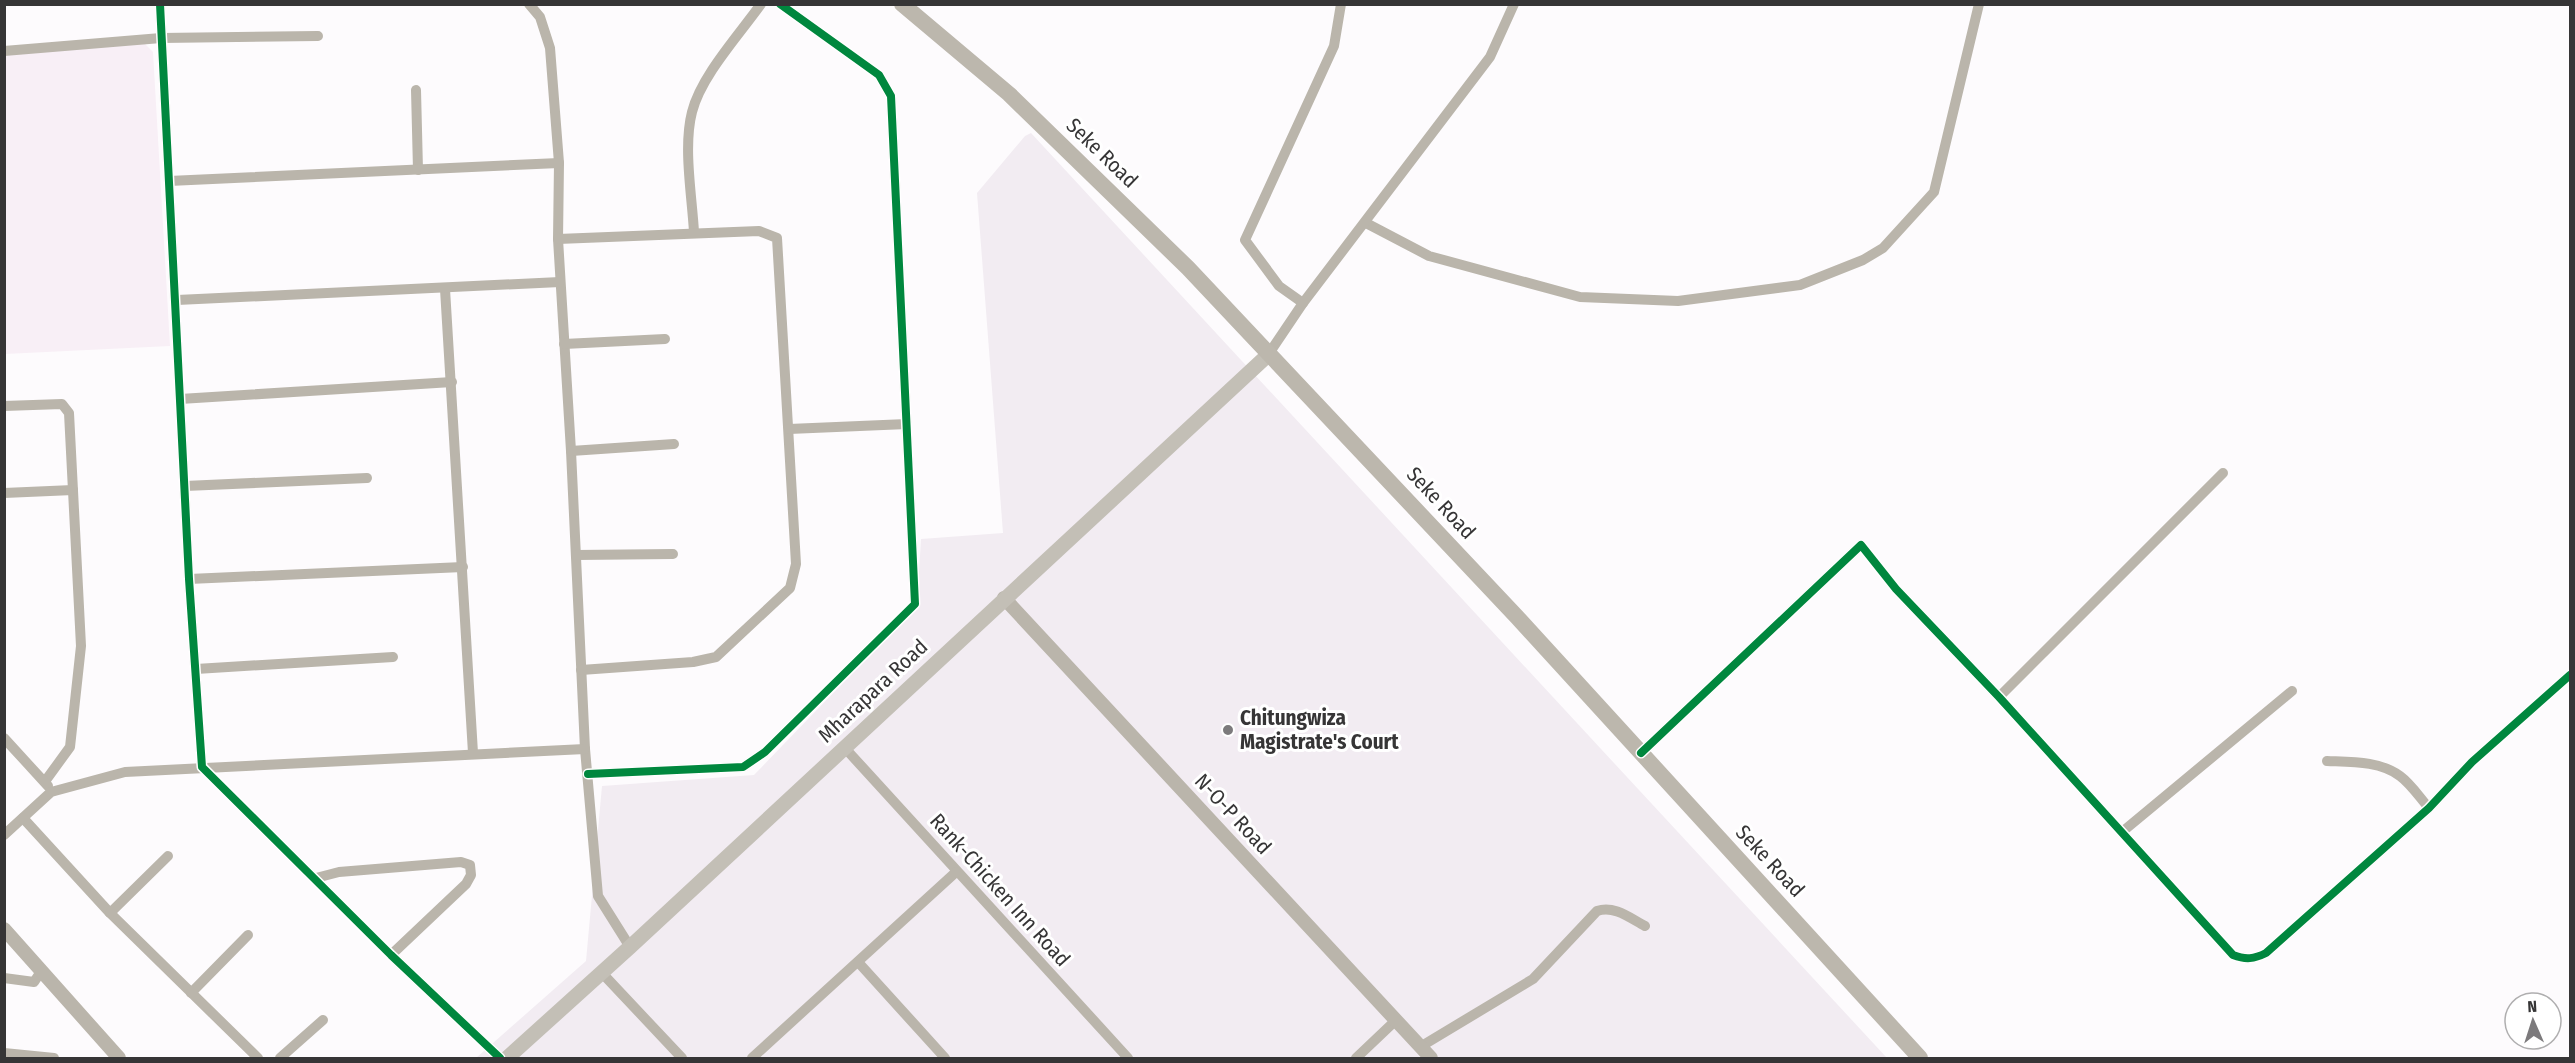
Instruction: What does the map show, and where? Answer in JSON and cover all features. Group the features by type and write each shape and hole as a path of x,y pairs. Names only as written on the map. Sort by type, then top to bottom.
{"main road":[{"name":"Seke Road","path":"902,4 1009,94 1188,268 1268,355 1407,499 1920,1059"},
{"name":"Mharapara Road","path":"507,1059 602,974 1268,355"}],"street":[{"path":"160,4 177,300 189,579 202,767 391,955 500,1059"},
{"path":"529,4 540,17 550,48 559,163 560,282 571,451 585,749 598,896 630,947"},
{"path":"694,232 689,143 692,111 710,75 761,4"},
{"path":"588,774 743,767 765,752 915,604 891,96 879,75 780,4"},
{"path":"1303,303 1279,286 1245,240 1334,46 1341,4"},
{"path":"1268,355 1303,303 1490,57 1514,4"},
{"path":"1366,223 1429,256 1580,297 1678,300 1800,285 1863,260 1883,248 1934,192 1979,4"},
{"path":"4,51 161,38 318,36"},
{"path":"416,90 418,170"},
{"path":"169,181 559,163"},
{"path":"558,239 759,231 777,238 789,429 796,564 790,588 716,657 693,662 581,670"},
{"path":"177,300 560,282"},
{"path":"446,289 464,567 473,753"},
{"path":"564,344 665,339"},
{"path":"180,399 452,382"},
{"path":"4,406 62,404 69,413 81,646 70,747 46,780"},
{"path":"789,429 907,424"},
{"path":"571,451 674,444"},
{"path":"1999,697 2223,473"},
{"path":"185,486 367,478"},
{"path":"4,493 73,490"},
{"path":"1641,753 1861,545 1896,589 1999,697 2233,955 2243,959 2254,959 2266,954 2429,808 2472,762 2571,675"},
{"path":"576,555 673,554"},
{"path":"189,579 464,567"},
{"name":"N-O-P Road","path":"1004,598 1431,1059"},
{"path":"196,669 393,657"},
{"path":"2122,832 2292,691"},
{"path":"4,738 46,780 51,792"},
{"name":"Rank-Chicken Inn Road","path":"844,747 1128,1059"},
{"path":"4,835 51,792 125,772 585,749"},
{"path":"2327,761 2356,762 2385,768 2401,777 2429,808"},
{"path":"23,818 110,913 258,1059"},
{"path":"110,913 168,856"},
{"path":"316,878 339,872 461,862 470,865 471,875 466,884 391,955"},
{"path":"752,1059 956,872"},
{"path":"1420,1047 1533,978 1597,911 1605,908 1617,911 1645,926"},
{"path":"4,929 119,1059"},
{"path":"191,993 248,935"},
{"path":"858,962 945,1059"},
{"path":"4,978 34,982 42,970"},
{"path":"602,974 682,1059"},
{"path":"280,1059 322,1020"},
{"path":"1356,1059 1396,1020"},
{"path":"4,1053 54,1059"}],"shaded area":[{"path":"144,43 153,52 170,346 5,354 5,55"},
{"path":"1031,133 1887,1058 476,1058 586,961 602,786 754,775 917,606 921,539 1003,533 977,193 1025,136"}],"cycle path":[{"path":"160,4 189,579 202,767 391,955 500,1058"},
{"path":"588,774 743,767 765,752 915,604 891,96 879,75 780,4"},
{"path":"1641,753 1861,545 1896,589 1999,697 2233,955 2250,958 2266,953 2429,808 2472,762 2570,675"}],"place":[{"name":"Chitungwiza Magistrate's Court","path":"1228,730"}]}
